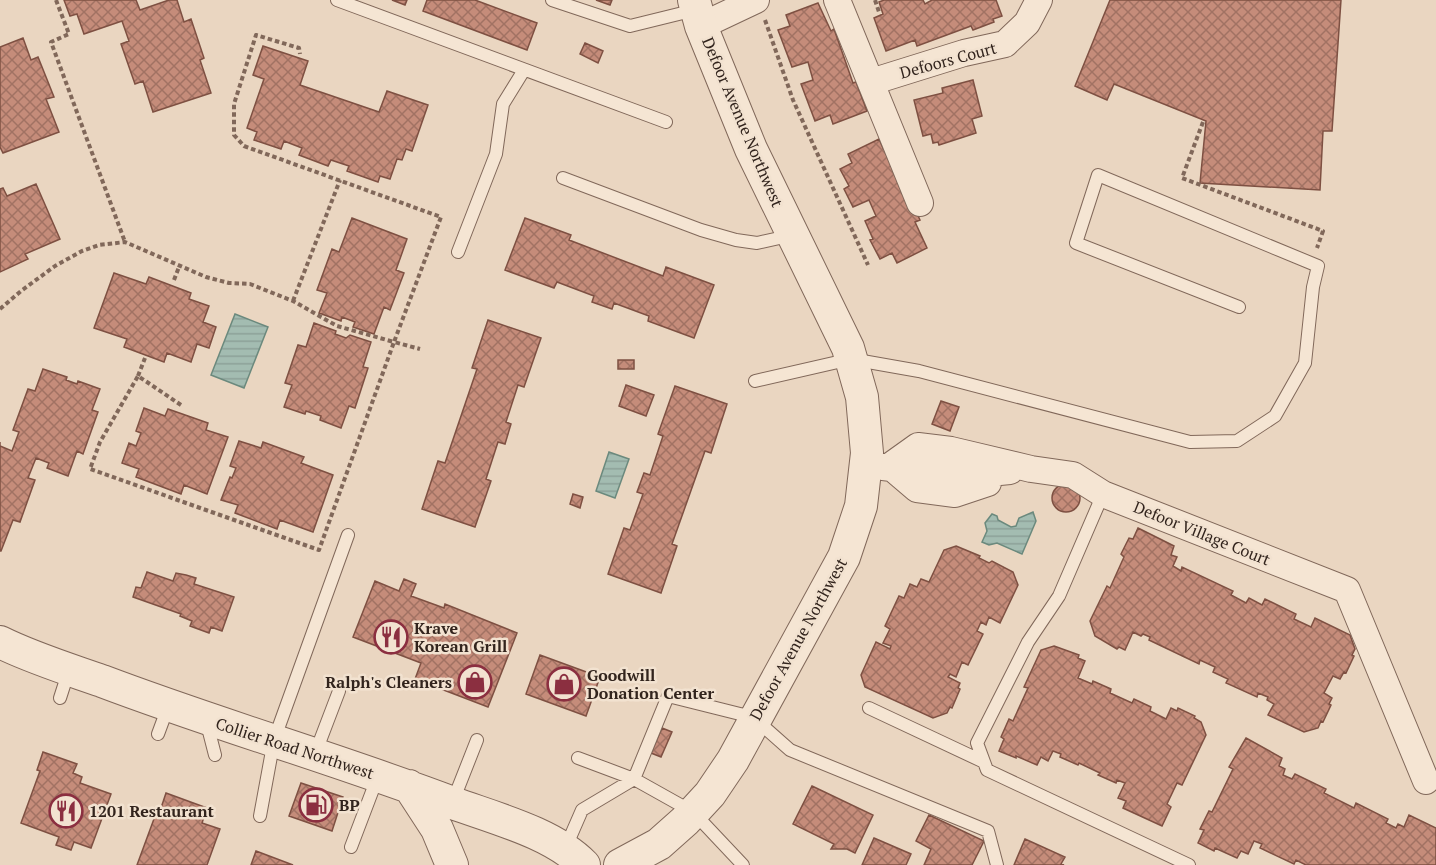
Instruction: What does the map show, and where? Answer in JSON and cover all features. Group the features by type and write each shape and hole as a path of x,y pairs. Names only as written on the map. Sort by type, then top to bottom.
{"street":[{"path":"837,0 920,203"},
{"name":"Defoors Court","path":"870,82 964,53 1005,44 1027,23 1039,0"},
{"path":"697,12 759,6"},
{"name":"Defoor Avenue Northwest","path":"620,865 659,844 710,794 733,759 844,557 861,506 878,467 867,453 862,397 848,348 751,149 697,12"},
{"path":"878,467 918,446 951,450 1031,469"},
{"name":"Defoor Village Court","path":"878,467 917,489 955,494 1031,469 1072,474 1103,494 1347,590 1428,784"},
{"name":"Collier Road Northwest","path":"0,642 64,683 163,720 206,719 378,774 536,835 574,857"},
{"path":"409,786 437,829 452,865"}],"lane":[{"path":"337,0 666,122"},
{"path":"552,0 630,26 697,12"},
{"path":"458,252 496,154 503,104 524,70"},
{"path":"755,381 851,359 920,371 1190,442 1237,441 1275,416 1305,363 1317,266 1098,175 1077,243 1239,307"},
{"path":"563,178 701,230 736,240 757,243 793,235"},
{"path":"1103,494 1059,597 1028,642 977,743 987,770 1189,865"},
{"path":"260,816 274,740 348,536"},
{"path":"315,754 339,691"},
{"path":"574,857 582,810 634,779 668,696 755,719 790,750 988,831 996,865"},
{"path":"868,708 984,762"},
{"path":"206,719 215,755"},
{"path":"453,803 477,740"},
{"path":"578,758 634,779 693,812 743,865"},
{"path":"351,847 378,774"}],"path":[{"path":"56,0 69,34 51,42 125,242"},
{"path":"875,0 879,12"},
{"path":"759,6 793,100 868,265"},
{"path":"145,358 138,376 100,442 90,469 319,550 441,218 244,146 234,135 232,123 234,104 256,35 299,48 300,54"},
{"path":"1203,122 1182,178 1323,231 1311,263"},
{"path":"293,301 339,180"},
{"path":"0,309 55,266 82,251 99,245 125,242 206,277 229,283 250,284 293,301 337,326 420,350"},
{"path":"174,280 179,267"},
{"path":"138,376 182,405"}],"shaded area":[{"path":"235,314 268,327 244,388 211,375"},
{"path":"609,452 629,459 615,498 596,491"},
{"path":"1033,512 1036,521 1022,554 997,543 989,545 982,542 987,531 985,523 992,514 1011,527 1016,526 1019,518"}],"building":[{"path":"64,0 136,0 140,10 169,0 177,0 184,22 191,19 204,58 200,60 211,93 153,112 143,81 135,84 121,44 129,41 122,21 84,34 77,14 70,16"},
{"path":"392,0 407,0 405,5"},
{"path":"427,0 475,0 537,23 527,50 423,11"},
{"path":"596,0 612,0 610,5"},
{"path":"923,0 925,4 932,0 996,0 1002,16 993,19 994,22 973,30 971,26 917,46 915,40 886,51 874,18 883,14 879,2"},
{"path":"1110,0 1341,0 1332,131 1323,131 1320,190 1200,183 1206,121 1114,84 1107,100 1075,86"},
{"path":"818,3 831,31 834,29 853,83 856,82 867,111 833,124 830,115 815,121 801,84 813,80 808,62 792,67 778,30 790,26 786,15"},
{"path":"23,38 31,60 38,57 54,97 46,99 59,132 3,153 0,147 0,47"},
{"path":"585,43 603,51 598,63 580,54"},
{"path":"263,46 308,61 300,85 379,112 387,91 428,105 412,151 406,149 402,160 397,159 390,179 380,176 378,182 347,171 349,166 331,160 328,166 299,155 302,148 284,141 281,149 254,140 257,132 247,128 264,79 253,75"},
{"path":"973,80 982,116 972,119 976,133 939,145 938,142 933,143 931,134 923,136 914,100 943,93 942,88"},
{"path":"879,139 883,148 886,146 907,202 911,200 920,220 915,222 927,248 897,263 892,253 880,259 870,240 873,239 865,221 876,216 869,200 853,207 844,189 849,186 840,169 852,163 848,154"},
{"path":"36,184 60,239 25,254 28,259 0,272 0,189 3,188 7,196"},
{"path":"352,218 407,239 396,270 404,273 390,310 384,307 374,334 353,327 355,322 342,317 341,321 319,313 327,293 317,290 332,249 339,252"},
{"path":"525,218 571,235 569,240 663,276 666,267 714,285 694,338 648,321 649,316 614,303 612,309 592,302 594,296 557,282 554,288 505,270"},
{"path":"114,273 146,284 149,277 191,293 189,299 209,306 203,322 216,327 209,348 197,344 191,362 167,353 164,362 124,347 127,339 94,328"},
{"path":"488,320 541,338 524,387 518,385 506,422 511,424 505,444 498,442 486,479 491,481 475,527 422,509 438,461 445,463 477,369 472,368"},
{"path":"314,323 336,331 335,334 346,338 350,335 371,342 363,367 368,368 355,408 349,406 341,428 320,420 321,416 306,411 305,414 284,407 292,385 285,383 298,345 306,347"},
{"path":"618,360 634,360 634,369 618,369"},
{"path":"43,369 67,377 66,380 77,384 78,381 100,389 92,410 98,412 83,454 77,451 68,476 47,468 49,463 36,458 28,478 35,480 20,522 13,520 1,551 0,446 12,451 19,432 13,430 28,389 35,391"},
{"path":"626,385 654,395 646,416 619,406"},
{"path":"675,386 727,404 711,453 705,451 672,544 677,546 661,593 608,574 624,528 630,530 643,494 637,492 644,473 650,475 663,436 658,434"},
{"path":"941,401 959,407 950,431 932,424"},
{"path":"144,408 165,416 168,409 208,423 206,430 228,437 207,494 184,485 181,494 136,477 139,469 122,463 129,443 136,446 141,433 136,431"},
{"path":"239,441 261,448 263,442 304,457 301,463 333,475 313,532 280,520 277,529 235,513 238,505 221,500 236,468 230,466"},
{"path":"1066,484 1076,488 1080,498 1076,508 1066,512 1056,508 1052,498 1056,488"},
{"path":"573,494 583,497 580,508 570,504"},
{"path":"1138,528 1174,546 1171,555 1177,557 1173,566 1181,571 1182,567 1233,591 1231,595 1246,603 1249,598 1262,605 1265,599 1296,614 1294,619 1311,627 1315,618 1350,635 1355,649 1352,655 1354,656 1346,673 1344,672 1340,679 1333,676 1324,693 1332,698 1329,704 1331,705 1318,728 1304,732 1268,715 1274,704 1267,700 1268,697 1258,693 1257,697 1226,683 1228,679 1213,672 1215,667 1200,660 1199,664 1149,640 1150,637 1143,634 1141,636 1133,632 1125,650 1119,647 1117,649 1095,636 1090,621 1107,586 1110,588 1124,557 1121,554 1129,538 1133,539"},
{"path":"956,546 1013,572 1018,585 1000,623 989,617 986,625 981,622 977,631 983,634 968,665 962,662 956,677 950,674 948,677 960,683 958,688 960,689 952,708 950,707 947,713 933,718 865,687 861,675 876,642 890,649 891,646 883,643 890,629 885,626 899,596 904,598 910,584 917,587 921,579 929,582 944,550"},
{"path":"147,572 173,581 176,573 186,575 196,578 194,584 234,597 222,631 211,627 209,633 190,626 192,621 180,616 181,614 133,597 136,587 141,588"},
{"path":"404,579 416,584 411,596 444,608 445,604 517,633 488,707 415,679 421,663 353,637 375,581 399,591"},
{"path":"1054,646 1079,655 1078,658 1085,661 1078,678 1092,684 1093,681 1111,689 1110,693 1132,703 1134,699 1151,707 1150,711 1166,719 1171,708 1177,711 1178,708 1195,716 1194,718 1201,722 1206,735 1182,785 1177,783 1167,804 1171,807 1162,826 1123,808 1126,801 1118,798 1125,783 1117,780 1116,783 1098,775 1100,773 1060,757 1061,754 1053,751 1048,761 1041,757 1037,765 999,751 1004,739 1001,737 1009,719 1013,721 1028,688 1024,687 1041,650"},
{"path":"540,655 600,677 586,716 526,694"},
{"path":"662,728 672,732 661,757 651,753"},
{"path":"1246,738 1282,758 1279,766 1285,769 1283,775 1292,779 1295,774 1326,789 1324,793 1354,808 1356,803 1388,819 1386,823 1396,828 1398,824 1404,827 1409,815 1436,828 1436,865 1306,865 1296,860 1294,864 1260,848 1262,844 1254,841 1248,854 1241,851 1237,858 1198,843 1204,830 1200,829 1209,811 1212,812 1233,769 1229,767"},
{"path":"43,752 77,764 73,773 82,777 80,783 111,794 91,848 74,842 71,850 56,845 59,837 21,823 40,771 37,770"},
{"path":"301,783 343,797 332,831 289,816"},
{"path":"812,786 873,815 855,853 847,849 831,849 834,844 793,824"},
{"path":"166,793 207,808 202,823 220,829 207,865 137,865 158,808 161,808"},
{"path":"929,815 984,841 972,865 924,865 931,849 916,841"},
{"path":"874,838 911,854 906,865 862,865"},
{"path":"1025,839 1065,857 1061,864 1064,865 1014,865"},
{"path":"256,851 293,865 251,865"}],"place":[{"name":"Krave Korean Grill","path":"391,637"},
{"name":"Ralph's Cleaners","path":"475,682"},
{"name":"Goodwill Donation Center","path":"564,684"},
{"name":"BP","path":"316,805"},
{"name":"1201 Restaurant","path":"66,811"}]}
